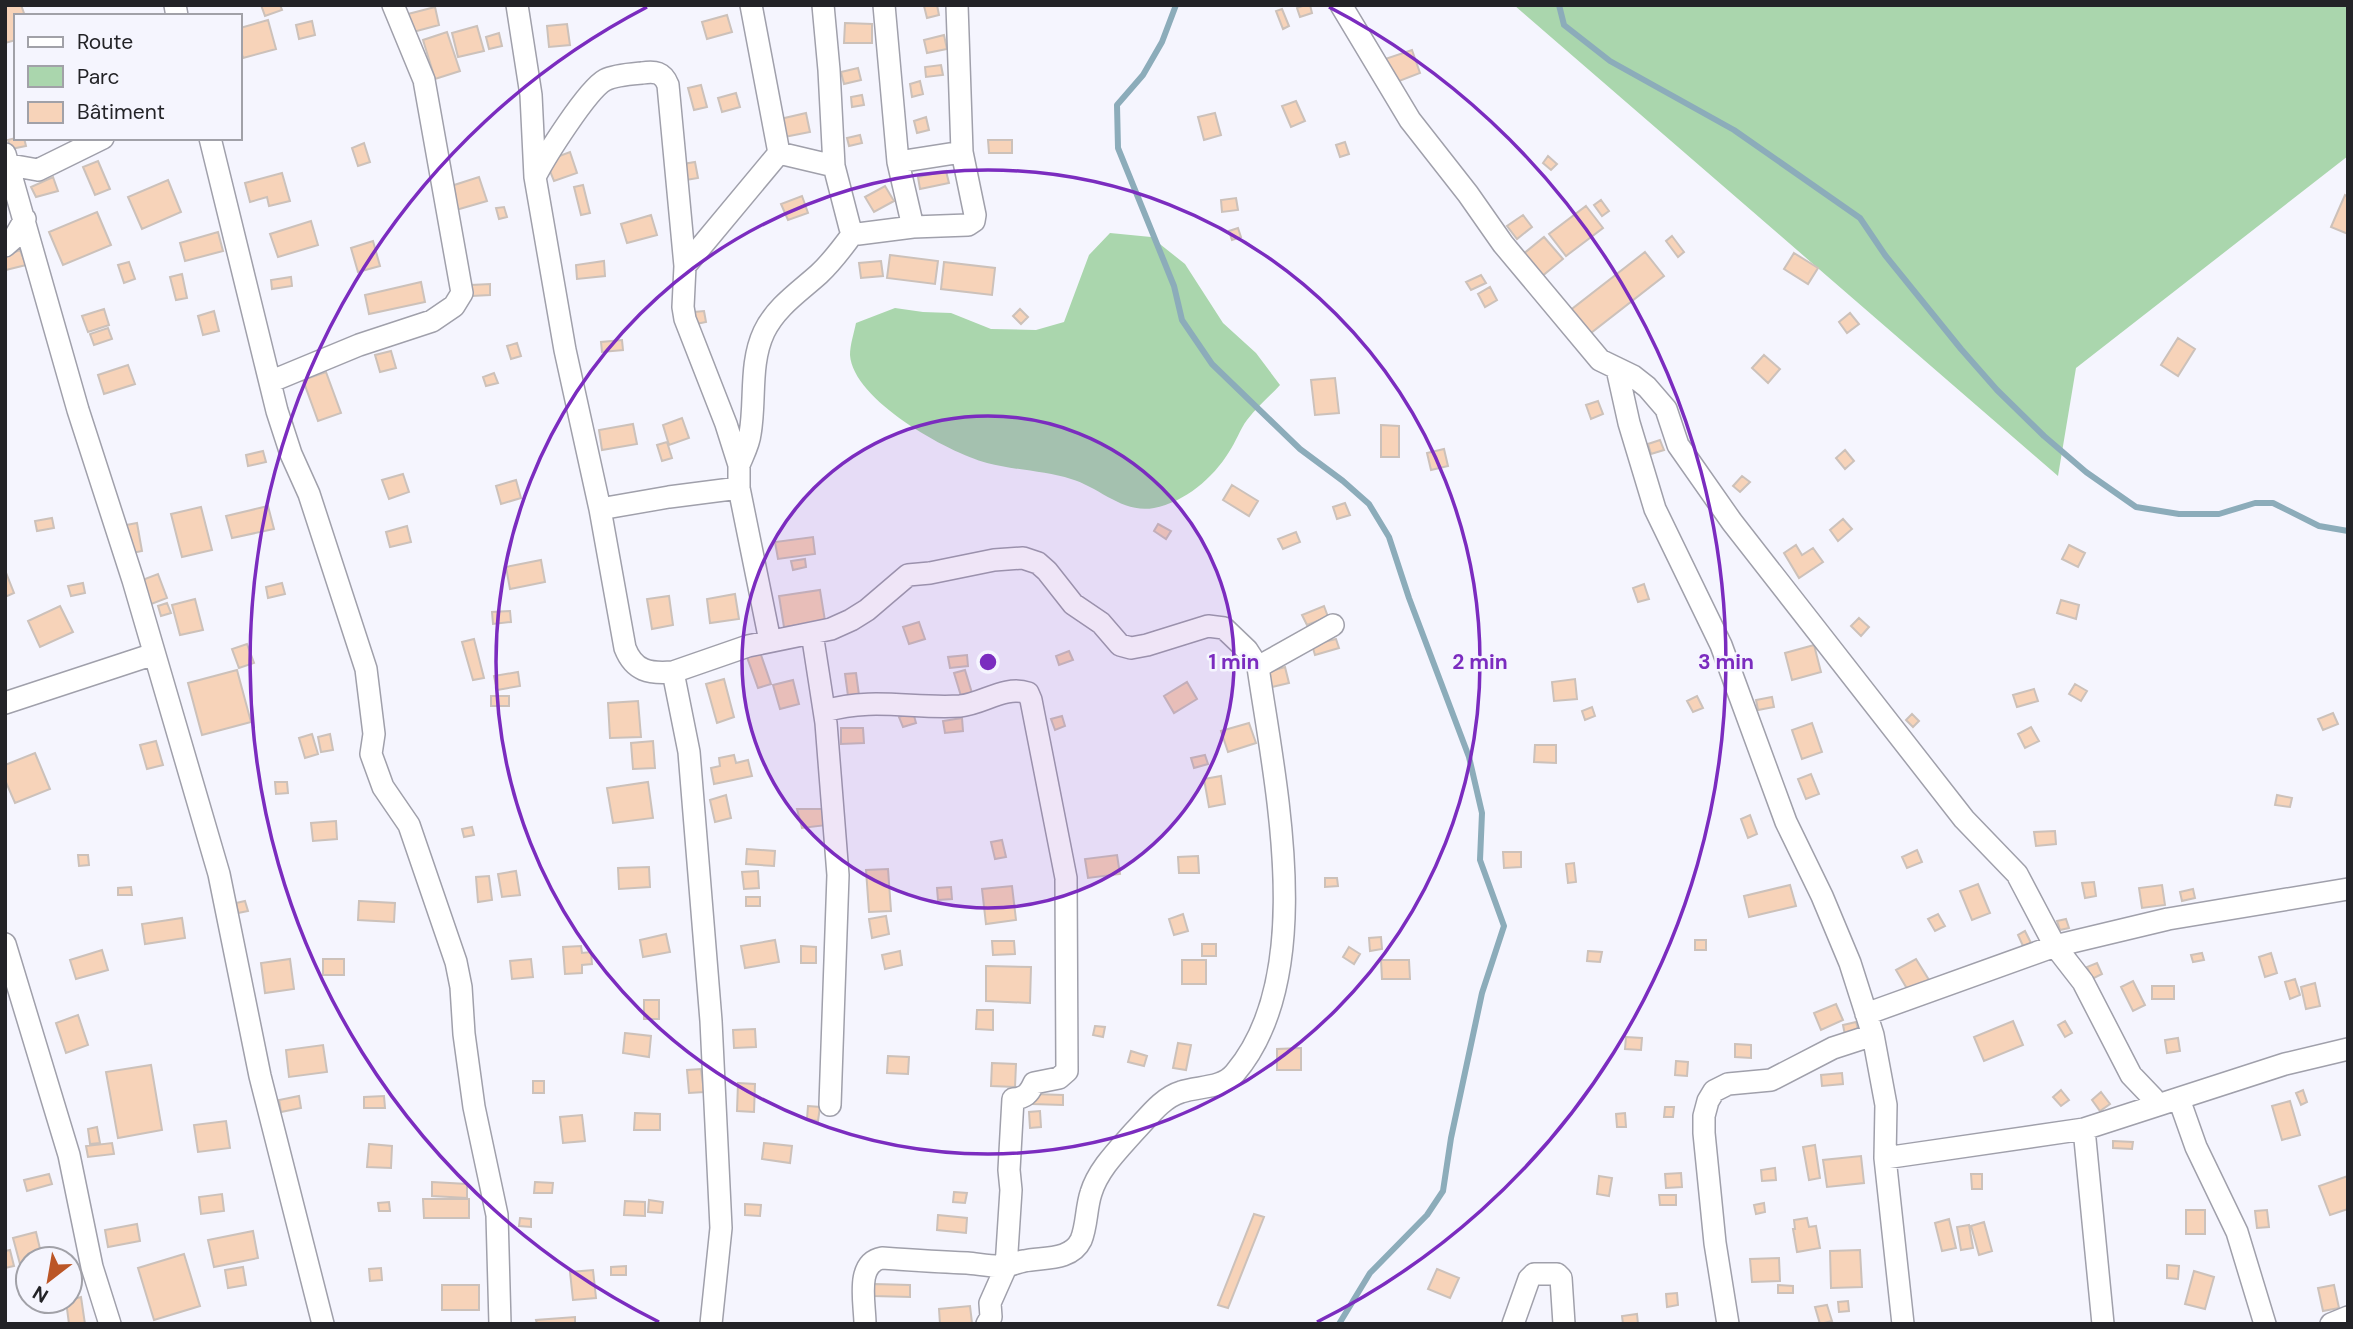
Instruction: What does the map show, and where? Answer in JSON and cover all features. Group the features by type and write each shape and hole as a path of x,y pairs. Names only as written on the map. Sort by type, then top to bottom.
{"street":[{"path":"272,381 359,345 432,321 454,306 462,293 424,80 393,5"},
{"path":"517,5 531,95 534,177 565,350 600,509 625,648 634,665 648,673 673,672 719,655 831,629 851,620 908,575 994,560 1023,558 1038,563 1047,571 1073,604 1101,623 1120,645 1131,648 1208,626 1224,628 1247,650 1258,667 1277,795 1283,865 1284,937 1264,1026 1247,1057 1233,1077 1213,1086 1179,1092 1158,1106 1109,1160 1091,1192 1081,1240 1071,1252 1055,1258 1035,1259 1006,1267 875,1259 864,1276 865,1324"},
{"path":"751,5 779,153"},
{"path":"823,5 830,70 834,166 850,228 858,234 913,227 968,225 974,221 962,152 957,5"},
{"path":"884,5 898,162 913,227"},
{"path":"1341,5 1410,120 1503,244 1600,360 1633,376 1647,387 1666,409 1678,444 1732,522 1964,819 2017,874 2055,946 2083,982 2130,1075 2157,1105"},
{"path":"534,177 593,89 607,79 644,72 659,72 665,77 668,85 685,266 685,319 739,465 739,488 770,642"},
{"path":"8,160 38,170 99,140"},
{"path":"210,140 258,336 272,381 277,411 291,454 309,494 366,669 374,734 371,754 383,787 409,825 456,962 474,1107 497,1215 500,1324"},
{"path":"898,162 962,152"},
{"path":"685,266 779,153"},
{"path":"779,153 834,166"},
{"path":"8,160 78,410 219,874 260,1076 323,1324"},
{"path":"5,246 14,238 25,219"},
{"path":"739,465 750,436 756,362 762,336 771,320 793,295 820,274 854,232"},
{"path":"1617,369 1629,422 1655,509 1721,645 1786,822 1822,896 1845,952 1873,1035 1886,1105 1885,1158 1903,1324"},
{"path":"600,509 669,496 739,488"},
{"path":"1258,667 1333,625"},
{"path":"812,633 825,711 838,875 830,1105"},
{"path":"5,703 154,654"},
{"path":"673,672 689,752 711,1021 721,1227 711,1324"},
{"path":"825,711 880,702 962,706 1015,690 1028,693 1031,700 1066,878 1067,1070 1059,1078 1034,1083 1029,1093 1021,1099 1013,1099 1009,1170 1010,1230 1006,1267 990,1303 991,1317 987,1324"},
{"path":"1866,1014 2055,946 2168,919 2348,889"},
{"path":"5,944 69,1155 92,1267 110,1324"},
{"path":"1728,1324 1715,1243 1704,1133 1704,1116 1708,1101 1714,1091 1728,1084 1771,1080 1840,1045 1873,1035"},
{"path":"1885,1158 2084,1129 2285,1063 2348,1049"},
{"path":"2179,1099 2196,1147 2237,1232 2265,1324"},
{"path":"2084,1129 2103,1324"},
{"path":"1513,1324 1529,1279 1534,1274 1557,1274 1561,1278 1564,1324"},
{"path":"2331,1324 2348,1317"}],"green space":[{"path":"1514,5 2348,5 2348,156 2076,368 2058,476"},
{"path":"1110,233 1151,237 1185,264 1223,323 1256,353 1280,385 1247,420 1215,471 1197,488 1177,500 1154,508 1132,507 1071,479 987,463 970,457 905,422 867,389 855,372 850,355 856,323 895,308 951,313 991,329 1036,330 1064,322 1089,255"}],"building":[{"path":"5,5 21,5 24,14 14,14 14,41 5,43"},
{"path":"261,5 280,5 282,10 265,16"},
{"path":"937,5 939,15 927,18 924,6"},
{"path":"1310,5 1312,13 1300,17 1297,8"},
{"path":"435,7 439,25 413,32 408,14"},
{"path":"1282,9 1289,26 1283,29 1276,11"},
{"path":"727,15 732,32 707,39 702,22"},
{"path":"268,20 276,49 243,58 242,27"},
{"path":"312,21 315,35 299,39 296,25"},
{"path":"845,23 872,24 872,43 844,43"},
{"path":"567,24 570,45 549,47 547,26"},
{"path":"477,26 484,51 458,57 452,33"},
{"path":"447,32 460,71 435,79 423,40"},
{"path":"499,33 502,46 489,49 486,37"},
{"path":"944,35 947,49 927,53 924,40"},
{"path":"1412,50 1420,73 1394,83 1385,59"},
{"path":"941,65 943,75 926,77 925,67"},
{"path":"858,68 861,80 844,84 841,72"},
{"path":"920,81 923,94 912,97 910,84"},
{"path":"701,85 707,107 694,110 688,88"},
{"path":"736,93 740,107 722,112 718,98"},
{"path":"862,95 864,105 852,107 851,97"},
{"path":"1296,101 1305,121 1291,127 1282,106"},
{"path":"806,113 810,132 784,137 780,119"},
{"path":"1215,113 1221,135 1204,140 1198,117"},
{"path":"926,117 929,130 917,133 914,121"},
{"path":"860,135 862,143 849,146 847,138"},
{"path":"8,140 24,140 26,146 11,149"},
{"path":"988,140 1012,140 1012,153 989,153"},
{"path":"1345,142 1349,154 1340,157 1336,145"},
{"path":"364,143 370,162 358,166 352,148"},
{"path":"570,152 577,173 554,181 546,161"},
{"path":"1548,156 1557,164 1551,170 1543,163"},
{"path":"98,161 110,189 95,195 83,167"},
{"path":"695,162 698,178 680,181 677,165"},
{"path":"946,171 949,183 920,189 918,177"},
{"path":"282,173 290,201 269,206 267,197 250,202 245,183"},
{"path":"53,177 58,191 36,197 31,187"},
{"path":"479,177 487,201 456,210 448,187"},
{"path":"168,180 181,212 142,229 128,197"},
{"path":"583,185 590,213 581,215 574,187"},
{"path":"885,186 894,201 874,212 865,197"},
{"path":"2345,195 2348,197 2348,234 2331,227"},
{"path":"802,196 808,213 788,220 781,204"},
{"path":"1236,198 1238,210 1222,212 1221,200"},
{"path":"1601,200 1609,211 1602,216 1594,205"},
{"path":"1586,206 1603,228 1566,256 1549,234"},
{"path":"504,207 507,217 499,219 496,208"},
{"path":"97,212 111,245 63,265 49,232"},
{"path":"651,215 657,235 627,243 621,224"},
{"path":"1523,215 1532,227 1517,239 1507,226"},
{"path":"311,221 318,245 278,257 270,234"},
{"path":"1238,228 1241,237 1232,240 1229,231"},
{"path":"218,232 223,251 185,261 180,243"},
{"path":"1672,236 1684,252 1678,257 1666,241"},
{"path":"1544,237 1563,259 1541,277 1522,255"},
{"path":"373,241 380,266 358,272 351,248"},
{"path":"20,250 26,265 6,270 5,256"},
{"path":"1645,252 1664,276 1587,336 1568,312"},
{"path":"1794,253 1818,268 1808,284 1784,269"},
{"path":"890,255 938,261 935,284 887,278"},
{"path":"604,261 605,276 577,279 576,265"},
{"path":"881,261 883,276 861,278 859,263"},
{"path":"129,262 135,279 124,283 118,265"},
{"path":"944,262 995,268 992,295 941,289"},
{"path":"182,274 187,298 176,300 170,277"},
{"path":"1481,275 1486,283 1471,290 1466,282"},
{"path":"291,277 292,286 272,289 271,280"},
{"path":"421,282 425,302 369,314 365,295"},
{"path":"490,284 490,295 472,296 471,285"},
{"path":"1490,287 1497,300 1485,307 1478,294"},
{"path":"104,309 109,325 88,332 82,316"},
{"path":"1020,309 1028,317 1021,324 1013,316"},
{"path":"214,311 219,331 203,335 198,316"},
{"path":"704,311 706,322 696,324 694,312"},
{"path":"1850,313 1859,324 1847,333 1839,322"},
{"path":"108,328 112,339 94,345 90,334"},
{"path":"2178,338 2195,349 2178,376 2161,365"},
{"path":"622,340 623,350 602,352 601,342"},
{"path":"517,343 521,356 511,359 507,346"},
{"path":"391,351 396,368 380,372 375,355"},
{"path":"1764,355 1780,369 1768,383 1752,368"},
{"path":"128,365 135,384 104,394 98,375"},
{"path":"326,372 341,413 318,421 303,380"},
{"path":"494,373 498,383 486,386 483,377"},
{"path":"1335,378 1339,413 1315,415 1311,380"},
{"path":"1598,401 1603,414 1591,419 1586,405"},
{"path":"682,418 689,438 669,445 663,425"},
{"path":"633,424 637,444 602,450 599,430"},
{"path":"1381,425 1399,426 1399,457 1381,457"},
{"path":"1660,440 1664,450 1651,454 1648,444"},
{"path":"667,442 672,458 662,461 657,445"},
{"path":"1444,449 1448,466 1431,470 1427,453"},
{"path":"1845,450 1854,461 1845,469 1836,458"},
{"path":"263,451 266,462 248,466 246,455"},
{"path":"403,474 409,492 389,499 382,480"},
{"path":"1742,476 1750,482 1740,492 1733,486"},
{"path":"516,480 521,498 501,504 496,486"},
{"path":"1232,485 1258,501 1249,516 1223,500"},
{"path":"1345,503 1350,515 1337,519 1333,507"},
{"path":"268,506 274,529 232,538 226,516"},
{"path":"201,507 212,550 182,557 171,514"},
{"path":"52,518 54,528 37,531 35,521"},
{"path":"1843,519 1852,529 1838,541 1830,530"},
{"path":"137,523 142,551 127,554 121,526"},
{"path":"1158,524 1171,531 1166,539 1154,531"},
{"path":"407,526 411,542 390,547 386,532"},
{"path":"1296,532 1300,542 1283,549 1278,539"},
{"path":"813,537 815,554 778,559 775,542"},
{"path":"1796,545 1802,555 1813,548 1823,562 1799,578 1784,553"},
{"path":"2069,545 2085,553 2078,567 2062,559"},
{"path":"805,559 806,567 793,570 791,561"},
{"path":"541,560 545,582 510,589 506,567"},
{"path":"5,570 14,593 5,597"},
{"path":"158,574 167,598 146,606 137,582"},
{"path":"83,583 85,593 71,596 68,586"},
{"path":"282,583 285,594 268,598 266,587"},
{"path":"1644,584 1649,599 1638,602 1633,588"},
{"path":"820,590 825,621 784,627 779,596"},
{"path":"735,594 739,619 710,623 707,599"},
{"path":"669,596 673,625 652,629 647,599"},
{"path":"195,599 203,630 180,635 172,605"},
{"path":"2061,600 2079,605 2076,619 2057,613"},
{"path":"167,603 171,613 161,616 158,606"},
{"path":"60,606 73,632 40,647 28,621"},
{"path":"1324,606 1328,617 1307,625 1302,615"},
{"path":"510,611 511,622 493,624 492,612"},
{"path":"1859,618 1869,627 1861,636 1851,626"},
{"path":"919,622 925,639 909,644 903,627"},
{"path":"474,639 484,678 473,680 462,642"},
{"path":"1336,639 1339,648 1315,655 1312,645"},
{"path":"247,644 254,663 239,668 232,649"},
{"path":"1814,645 1821,672 1792,680 1785,653"},
{"path":"1069,651 1073,660 1059,665 1056,656"},
{"path":"760,652 771,684 758,688 747,657"},
{"path":"967,655 968,666 950,668 948,657"},
{"path":"1285,667 1289,683 1272,687 1268,672"},
{"path":"237,670 251,722 202,735 188,683"},
{"path":"965,670 972,693 961,696 954,673"},
{"path":"518,672 520,686 497,690 494,676"},
{"path":"856,673 859,695 848,696 845,674"},
{"path":"724,679 734,717 717,723 706,684"},
{"path":"1575,679 1577,699 1554,701 1552,682"},
{"path":"793,680 799,704 780,709 773,685"},
{"path":"1187,682 1197,699 1174,713 1164,696"},
{"path":"2075,684 2087,691 2081,701 2069,694"},
{"path":"2034,689 2038,701 2017,707 2013,695"},
{"path":"491,696 509,696 509,706 491,706"},
{"path":"1697,696 1703,708 1693,712 1687,701"},
{"path":"1772,697 1774,707 1758,710 1756,700"},
{"path":"638,701 641,737 610,738 608,703"},
{"path":"1592,707 1595,716 1585,720 1582,711"},
{"path":"913,712 916,723 903,727 899,717"},
{"path":"2333,713 2338,724 2323,730 2318,719"},
{"path":"1912,714 1919,721 1913,727 1906,720"},
{"path":"1062,716 1065,726 1055,730 1051,719"},
{"path":"962,718 963,731 945,733 943,721"},
{"path":"1249,723 1256,743 1228,752 1221,731"},
{"path":"1812,723 1822,752 1802,759 1792,730"},
{"path":"2031,727 2039,741 2025,748 2018,734"},
{"path":"841,728 863,728 864,743 841,744"},
{"path":"312,734 318,754 305,758 299,738"},
{"path":"330,734 333,750 321,752 318,737"},
{"path":"156,741 163,765 147,769 140,745"},
{"path":"653,741 655,768 633,769 631,743"},
{"path":"1535,745 1556,745 1556,763 1534,762"},
{"path":"35,753 50,789 15,803 5,780 5,765"},
{"path":"734,755 736,763 748,760 752,776 714,784 711,768 720,766 719,758"},
{"path":"1205,755 1208,764 1194,768 1191,758"},
{"path":"1811,774 1819,794 1806,799 1798,779"},
{"path":"1221,776 1225,804 1209,807 1204,779"},
{"path":"275,782 287,782 288,793 276,794"},
{"path":"648,782 653,818 613,823 607,788"},
{"path":"726,795 731,818 715,822 710,800"},
{"path":"2277,795 2292,798 2290,807 2275,805"},
{"path":"797,809 824,809 827,825 802,828"},
{"path":"1750,815 1757,834 1748,838 1741,819"},
{"path":"336,821 337,839 313,841 311,823"},
{"path":"472,827 474,835 464,837 462,829"},
{"path":"2055,831 2056,844 2036,846 2034,832"},
{"path":"1002,840 1006,857 995,859 991,842"},
{"path":"747,849 775,851 774,866 746,864"},
{"path":"1917,850 1922,862 1907,868 1902,857"},
{"path":"1503,852 1521,852 1521,867 1504,868"},
{"path":"78,855 88,855 89,865 79,866"},
{"path":"1117,855 1120,874 1088,878 1085,859"},
{"path":"1198,856 1199,873 1179,873 1178,857"},
{"path":"1574,863 1576,882 1568,883 1566,864"},
{"path":"649,867 650,887 619,889 618,868"},
{"path":"888,869 891,911 869,912 866,870"},
{"path":"516,871 520,895 502,897 498,874"},
{"path":"758,871 759,888 744,889 742,872"},
{"path":"489,876 492,900 478,902 476,877"},
{"path":"1325,878 1337,878 1338,886 1325,887"},
{"path":"2094,882 2096,896 2085,898 2082,883"},
{"path":"1978,884 1990,913 1972,920 1960,891"},
{"path":"1790,885 1796,906 1749,917 1744,896"},
{"path":"2162,885 2165,905 2142,908 2139,888"},
{"path":"1012,886 1016,920 986,924 982,889"},
{"path":"131,887 132,895 118,895 118,888"},
{"path":"951,887 952,899 938,900 937,888"},
{"path":"2193,889 2195,898 2182,901 2180,892"},
{"path":"746,897 760,897 760,906 746,906"},
{"path":"245,901 248,911 238,913 236,903"},
{"path":"359,901 395,903 394,922 358,920"},
{"path":"1183,914 1188,931 1174,935 1169,919"},
{"path":"1938,914 1945,926 1935,931 1928,919"},
{"path":"886,916 889,934 872,938 869,919"},
{"path":"182,918 185,938 145,944 142,924"},
{"path":"2066,919 2069,928 2060,930 2057,921"},
{"path":"2025,931 2031,943 2023,946 2018,935"},
{"path":"666,934 670,952 643,957 640,940"},
{"path":"1381,937 1382,949 1370,951 1369,938"},
{"path":"775,940 779,962 745,968 741,946"},
{"path":"1695,940 1706,940 1706,950 1695,950"},
{"path":"992,941 1014,941 1015,954 993,955"},
{"path":"1202,944 1216,944 1216,956 1202,956"},
{"path":"581,946 582,953 591,952 592,964 582,965 582,973 565,974 563,947"},
{"path":"801,946 816,947 816,963 801,963"},
{"path":"1349,947 1360,954 1354,964 1343,957"},
{"path":"102,950 108,970 76,979 70,960"},
{"path":"900,951 902,965 885,969 882,955"},
{"path":"1588,951 1602,952 1600,962 1587,961"},
{"path":"2202,953 2204,960 2193,962 2191,955"},
{"path":"2271,953 2277,973 2265,977 2259,957"},
{"path":"290,959 294,989 265,993 261,963"},
{"path":"323,959 344,959 344,975 323,975"},
{"path":"531,959 533,977 512,979 510,961"},
{"path":"1916,959 1929,980 1909,992 1896,970"},
{"path":"1182,960 1206,960 1206,984 1182,984"},
{"path":"1381,960 1409,960 1410,979 1382,979"},
{"path":"2097,963 2102,974 2092,979 2087,967"},
{"path":"986,966 1031,967 1030,1003 986,1001"},
{"path":"2295,979 2300,995 2290,999 2285,982"},
{"path":"2133,981 2145,1005 2133,1011 2121,987"},
{"path":"2315,983 2320,1006 2306,1009 2301,987"},
{"path":"2152,986 2174,986 2174,999 2152,999"},
{"path":"644,1000 659,1000 659,1019 644,1019"},
{"path":"1836,1004 1843,1020 1821,1030 1814,1013"},
{"path":"977,1010 993,1010 993,1030 976,1029"},
{"path":"78,1015 88,1045 66,1053 56,1023"},
{"path":"2013,1021 2023,1045 1984,1061 1974,1037"},
{"path":"2065,1021 2072,1033 2065,1037 2058,1025"},
{"path":"1856,1022 1859,1032 1845,1035 1843,1025"},
{"path":"1095,1026 1105,1027 1103,1037 1093,1035"},
{"path":"755,1029 756,1047 734,1048 733,1030"},
{"path":"625,1033 651,1036 649,1057 623,1053"},
{"path":"1626,1037 1642,1038 1641,1050 1625,1049"},
{"path":"2178,1038 2180,1051 2167,1053 2165,1040"},
{"path":"1178,1043 1191,1045 1186,1070 1173,1068"},
{"path":"1735,1044 1751,1045 1751,1058 1735,1057"},
{"path":"323,1045 327,1072 289,1077 286,1050"},
{"path":"1301,1048 1301,1070 1277,1070 1277,1049"},
{"path":"1131,1051 1147,1056 1144,1066 1128,1062"},
{"path":"888,1056 909,1057 908,1074 887,1073"},
{"path":"1676,1061 1688,1062 1687,1076 1675,1075"},
{"path":"992,1063 1016,1064 1015,1087 991,1086"},
{"path":"151,1065 162,1130 118,1138 106,1072"},
{"path":"701,1069 704,1092 689,1093 687,1070"},
{"path":"1842,1073 1843,1084 1822,1086 1821,1075"},
{"path":"533,1081 544,1081 544,1093 533,1093"},
{"path":"738,1083 755,1084 754,1112 737,1111"},
{"path":"2061,1090 2069,1100 2061,1106 2053,1097"},
{"path":"2303,1090 2307,1102 2301,1105 2296,1093"},
{"path":"2101,1092 2110,1104 2100,1111 2092,1100"},
{"path":"1032,1094 1063,1095 1063,1105 1032,1104"},
{"path":"299,1096 301,1108 281,1112 279,1100"},
{"path":"384,1096 385,1108 364,1108 364,1097"},
{"path":"2290,1101 2300,1135 2282,1140 2272,1106"},
{"path":"808,1106 820,1107 818,1121 807,1119"},
{"path":"1665,1107 1674,1107 1673,1117 1664,1117"},
{"path":"1040,1111 1041,1127 1030,1128 1029,1112"},
{"path":"635,1113 660,1114 660,1130 634,1130"},
{"path":"1625,1113 1626,1127 1617,1127 1616,1114"},
{"path":"582,1115 585,1141 563,1143 560,1117"},
{"path":"226,1121 230,1148 198,1152 194,1125"},
{"path":"97,1127 100,1143 90,1144 88,1129"},
{"path":"2113,1141 2133,1142 2132,1149 2113,1148"},
{"path":"112,1143 114,1154 88,1157 86,1146"},
{"path":"764,1143 792,1146 790,1163 762,1159"},
{"path":"369,1144 392,1146 391,1168 367,1167"},
{"path":"1815,1145 1820,1178 1809,1180 1803,1147"},
{"path":"1861,1156 1864,1183 1827,1187 1823,1160"},
{"path":"1775,1168 1776,1180 1762,1181 1761,1170"},
{"path":"1681,1173 1682,1187 1666,1188 1665,1174"},
{"path":"49,1174 52,1184 27,1191 24,1180"},
{"path":"1971,1174 1982,1174 1982,1189 1972,1189"},
{"path":"1599,1176 1612,1178 1609,1196 1597,1194"},
{"path":"2348,1176 2348,1209 2330,1215 2319,1186"},
{"path":"432,1182 467,1184 467,1198 432,1196"},
{"path":"535,1182 553,1183 552,1193 534,1193"},
{"path":"954,1192 967,1193 965,1203 953,1202"},
{"path":"222,1194 224,1211 201,1214 199,1197"},
{"path":"1659,1195 1676,1195 1676,1205 1660,1205"},
{"path":"423,1199 469,1199 469,1218 424,1218"},
{"path":"649,1200 663,1202 662,1213 648,1212"},
{"path":"625,1201 645,1202 645,1216 624,1215"},
{"path":"389,1202 390,1211 379,1211 378,1203"},
{"path":"1764,1203 1765,1212 1756,1214 1754,1205"},
{"path":"745,1204 761,1205 760,1216 745,1215"},
{"path":"2186,1210 2205,1210 2205,1234 2186,1234"},
{"path":"2267,1210 2269,1227 2257,1228 2255,1211"},
{"path":"1254,1214 1264,1217 1228,1308 1218,1305"},
{"path":"938,1215 967,1218 966,1233 937,1230"},
{"path":"520,1218 531,1219 531,1227 519,1226"},
{"path":"1807,1218 1809,1227 1816,1226 1820,1248 1797,1252 1794,1220"},
{"path":"1949,1219 1956,1248 1942,1251 1935,1223"},
{"path":"1984,1222 1992,1251 1979,1255 1971,1226"},
{"path":"137,1224 140,1241 108,1247 105,1230"},
{"path":"1969,1225 1973,1248 1961,1250 1957,1227"},
{"path":"253,1231 258,1258 214,1267 208,1240"},
{"path":"36,1232 39,1245 15,1245 13,1238"},
{"path":"10,1250 14,1266 5,1268 5,1251"},
{"path":"1860,1250 1862,1287 1831,1288 1830,1251"},
{"path":"184,1254 200,1306 154,1320 138,1268"},
{"path":"1779,1258 1780,1281 1752,1282 1750,1259"},
{"path":"2167,1265 2179,1266 2178,1279 2167,1278"},
{"path":"626,1266 626,1275 611,1275 611,1267"},
{"path":"243,1267 246,1285 228,1288 225,1270"},
{"path":"381,1268 382,1280 370,1281 369,1269"},
{"path":"1437,1269 1459,1278 1450,1298 1428,1289"},
{"path":"593,1270 596,1298 573,1300 570,1272"},
{"path":"2194,1271 2214,1277 2205,1309 2185,1304"},
{"path":"874,1284 910,1285 910,1297 873,1296"},
{"path":"442,1285 479,1285 479,1310 442,1310"},
{"path":"1778,1285 1793,1286 1793,1293 1778,1293"},
{"path":"2334,1285 2339,1308 2323,1311 2318,1288"},
{"path":"1677,1293 1678,1305 1667,1307 1666,1294"},
{"path":"1848,1301 1849,1311 1839,1312 1838,1302"},
{"path":"1827,1305 1832,1321 1820,1324 1815,1307"},
{"path":"970,1306 972,1323 940,1324 939,1309"},
{"path":"1637,1314 1638,1324 1623,1324 1622,1316"},
{"path":"68,1315 84,1315 85,1324 69,1324"},
{"path":"575,1317 575,1324 537,1324 536,1320"}],"waterway":[{"path":"1176,5 1162,42 1143,75 1117,105 1118,148 1174,286 1182,320 1212,364 1300,449 1369,504 1389,537 1469,757 1482,813 1480,860 1504,926 1482,993 1451,1138 1443,1191 1427,1215 1370,1273 1339,1324"},
{"path":"1559,5 1564,25 1610,61 1734,130 1860,218 1885,255 1997,390 2086,472 2136,507 2179,514 2219,514 2255,503 2273,503 2319,526 2348,531"}]}
